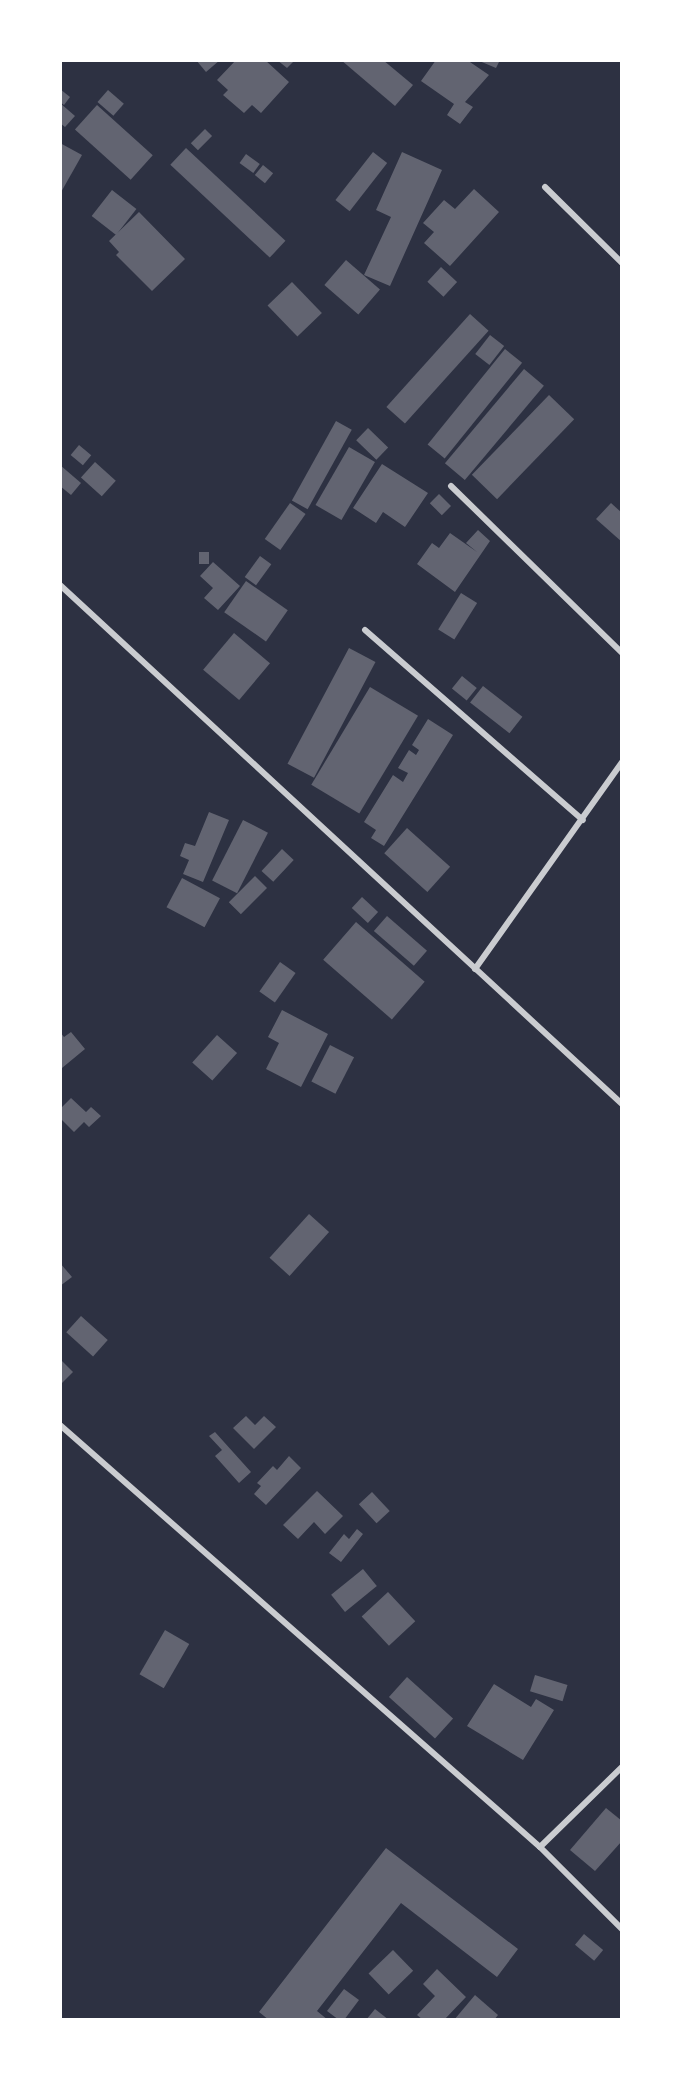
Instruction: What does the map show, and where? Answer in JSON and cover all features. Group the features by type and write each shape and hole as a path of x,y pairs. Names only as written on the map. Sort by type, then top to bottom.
{"street":[{"path":"545,187 622,263"},
{"path":"452,486 622,653"},
{"path":"60,585 622,1104"},
{"path":"365,630 584,820"},
{"path":"476,969 584,820 622,762"},
{"path":"60,1425 540,1847 622,1929"},
{"path":"540,1847 622,1767"}],"building":[{"path":"196,60 220,60 206,72"},
{"path":"236,60 265,60 289,82 261,113 252,105 244,113 223,95 228,90 217,80"},
{"path":"277,60 295,60 287,68"},
{"path":"341,60 383,60 413,85 395,106"},
{"path":"436,60 467,60 489,75 465,102 473,107 460,124 447,115 454,104 421,81"},
{"path":"477,60 500,60 496,68"},
{"path":"60,89 70,97 64,105 60,102"},
{"path":"108,90 124,104 113,116 98,102"},
{"path":"60,103 75,116 65,127 60,123"},
{"path":"97,105 153,155 131,180 75,130"},
{"path":"205,129 212,136 198,150 191,143"},
{"path":"60,143 82,155 60,194"},
{"path":"186,148 285,241 270,258 170,165"},
{"path":"373,152 387,163 350,211 335,200"},
{"path":"402,152 442,170 390,286 364,275 391,217 376,210"},
{"path":"246,154 260,164 253,173 240,163"},
{"path":"263,165 273,173 265,183 255,175"},
{"path":"474,189 499,212 450,266 424,243 434,232 423,223 444,200 455,209"},
{"path":"112,190 136,209 116,235 92,216"},
{"path":"139,212 185,259 152,291 116,255 119,252 109,241"},
{"path":"346,260 380,290 358,314 324,285"},
{"path":"441,267 457,282 443,297 427,282"},
{"path":"292,282 322,313 297,337 268,306"},
{"path":"470,314 489,331 405,424 386,407"},
{"path":"490,335 504,346 489,365 475,354"},
{"path":"505,349 522,363 445,458 428,445"},
{"path":"524,369 544,386 465,480 445,463"},
{"path":"549,395 574,419 497,499 472,475"},
{"path":"336,421 352,430 308,509 292,501"},
{"path":"368,428 388,447 376,460 356,440"},
{"path":"79,445 91,455 83,465 71,455"},
{"path":"349,447 375,462 341,520 316,505"},
{"path":"95,462 116,481 102,496 81,478"},
{"path":"382,464 428,493 405,527 383,512 376,523 353,508"},
{"path":"60,465 81,483 71,495 60,486"},
{"path":"439,494 451,506 442,515 430,503"},
{"path":"290,503 306,514 280,550 265,539"},
{"path":"611,503 622,513 622,542 596,519"},
{"path":"478,530 490,541 455,592 417,564 432,543 439,548 450,533 477,552 466,543"},
{"path":"199,552 209,552 209,564 199,564"},
{"path":"260,556 271,564 256,585 245,577"},
{"path":"213,562 240,586 218,610 204,598 213,588 200,576"},
{"path":"246,581 288,610 266,641 224,612"},
{"path":"461,593 477,603 454,640 438,629"},
{"path":"234,633 270,663 239,700 203,670"},
{"path":"349,648 375,662 314,778 287,764"},
{"path":"462,676 477,688 467,700 452,688"},
{"path":"483,686 522,717 509,733 470,703"},
{"path":"370,687 418,716 359,814 311,785"},
{"path":"428,719 453,735 384,846 371,838 376,830 364,822 393,775 403,782 408,773 398,768 409,750 416,755 419,750 412,745"},
{"path":"209,812 229,820 203,882 183,874 189,860 180,856 185,843 195,846"},
{"path":"243,820 268,833 237,893 212,881"},
{"path":"407,828 450,867 427,892 384,853"},
{"path":"282,849 294,860 273,882 262,871"},
{"path":"255,876 267,888 241,914 229,902"},
{"path":"182,878 220,898 204,927 167,907"},
{"path":"362,897 378,912 368,923 352,908"},
{"path":"387,916 427,951 414,966 374,931"},
{"path":"356,922 425,982 392,1019 323,960"},
{"path":"280,962 296,973 275,1002 259,991"},
{"path":"282,1010 328,1034 301,1087 266,1069 279,1043 268,1037"},
{"path":"60,1032 64,1037 71,1032 85,1049 62,1068"},
{"path":"217,1035 237,1053 212,1081 192,1062"},
{"path":"330,1045 354,1057 335,1094 311,1082"},
{"path":"71,1098 86,1112 91,1107 101,1116 89,1127 84,1122 74,1132 60,1118 60,1109"},
{"path":"309,1214 329,1232 290,1276 270,1258"},
{"path":"60,1263 72,1277 60,1286"},
{"path":"81,1316 108,1340 93,1356 66,1332"},
{"path":"60,1359 73,1372 60,1385"},
{"path":"246,1416 255,1425 264,1416 276,1427 254,1449 233,1428"},
{"path":"215,1432 251,1472 239,1483 215,1456 222,1450 209,1436"},
{"path":"289,1456 301,1468 266,1505 254,1494 261,1486 257,1483 273,1466 277,1470"},
{"path":"317,1491 343,1516 325,1534 314,1522 298,1539 283,1525"},
{"path":"372,1492 390,1511 377,1523 359,1504"},
{"path":"357,1529 363,1534 341,1562 329,1553 344,1534 349,1539"},
{"path":"363,1569 377,1586 345,1612 331,1595"},
{"path":"388,1592 415,1621 389,1646 362,1617"},
{"path":"165,1630 189,1644 164,1688 140,1674"},
{"path":"535,1675 568,1685 563,1701 530,1691"},
{"path":"407,1677 453,1718 435,1739 389,1697"},
{"path":"494,1684 531,1707 536,1699 554,1710 523,1760 467,1726"},
{"path":"606,1808 622,1821 622,1841 595,1871 570,1850"},
{"path":"386,1848 518,1949 497,1977 401,1903 317,2011 328,2020 269,2020 259,2012"},
{"path":"584,1934 603,1950 594,1961 575,1945"},
{"path":"393,1950 413,1971 389,1994 369,1974"},
{"path":"437,1969 466,1997 444,2020 423,2020 417,2015 435,1996 423,1984"},
{"path":"344,1989 359,2000 344,2020 339,2020 327,2011"},
{"path":"475,1995 498,2015 494,2020 454,2020"},
{"path":"375,2009 389,2020 366,2020"}]}
